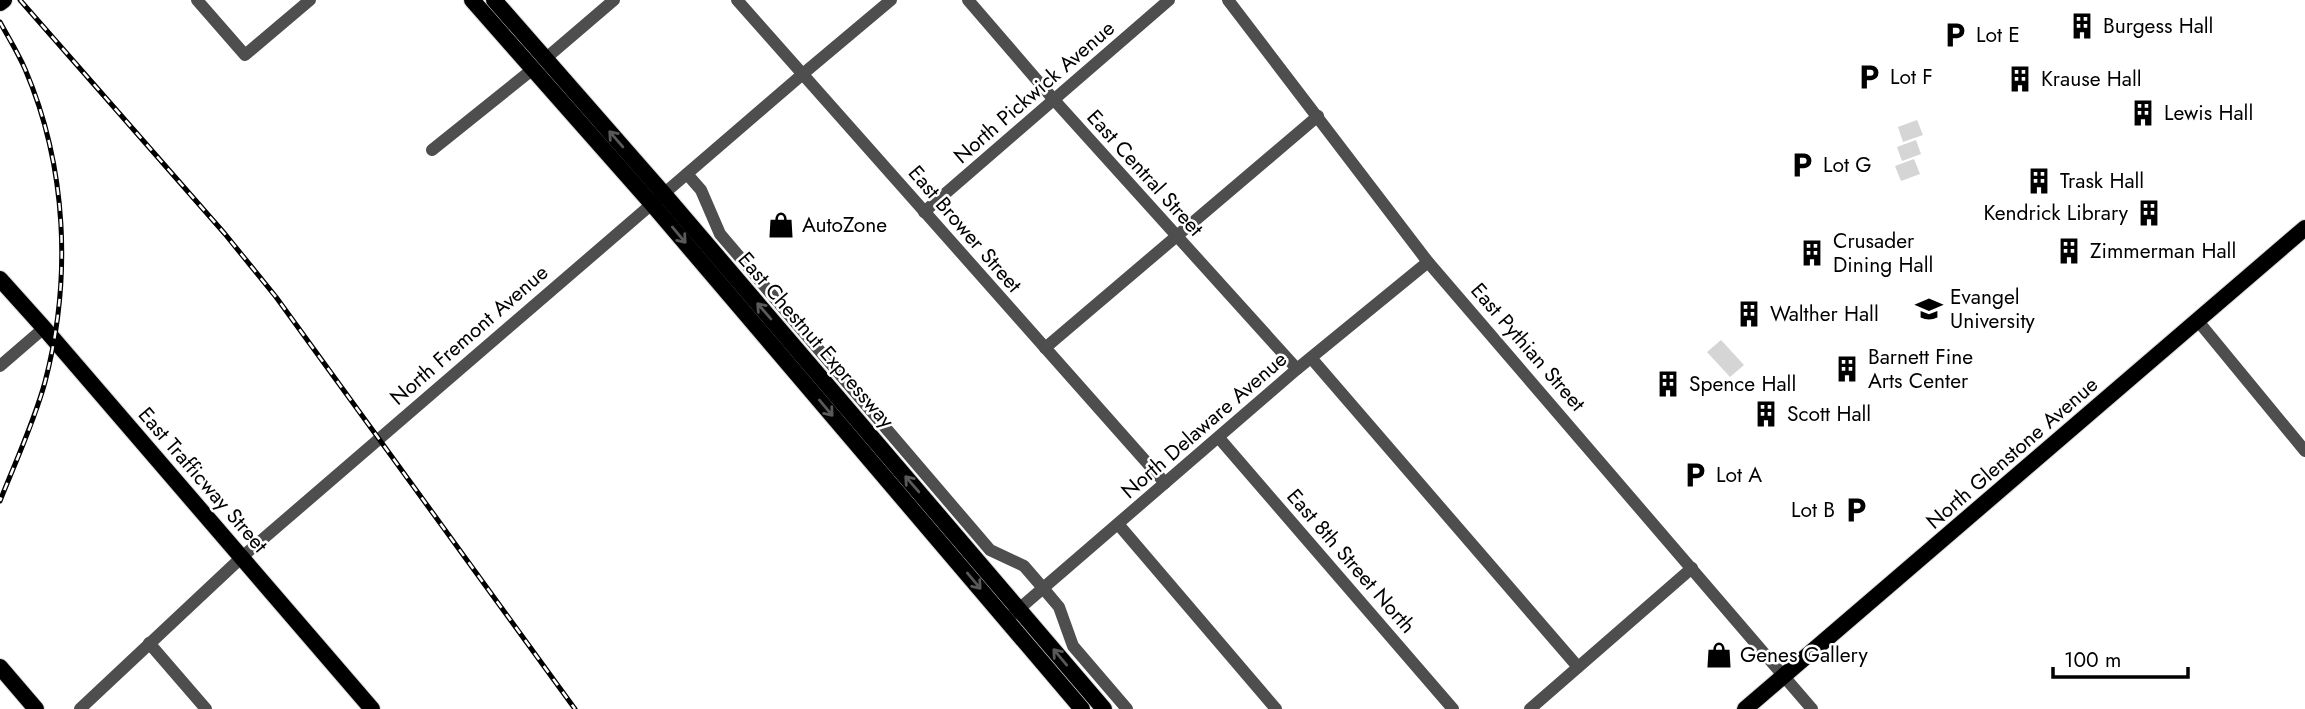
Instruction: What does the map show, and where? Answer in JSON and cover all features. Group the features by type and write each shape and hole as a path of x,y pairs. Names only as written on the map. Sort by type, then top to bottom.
{"main road":[{"name":"East Chestnut Expressway","path":"472,0 539,64 1013,614 1104,709"},
{"name":"East Chestnut Expressway","path":"494,0 539,64"},
{"name":"North Glenstone Avenue","path":"1745,709 2305,228"},
{"name":"East Trafficway Street","path":"0,279 372,709"},
{"name":"East Chestnut Expressway","path":"1013,614 1082,709"},
{"path":"0,667 36,709"}],"street":[{"path":"197,0 245,55 310,0"},
{"path":"432,150 614,0"},
{"name":"East Brower Street","path":"737,0 1165,483"},
{"name":"North Fremont Avenue","path":"80,709 242,558 891,0"},
{"name":"East Central Street","path":"968,0 1177,238 1297,369"},
{"name":"North Pickwick Avenue","path":"924,212 1169,0"},
{"name":"East Pythian Street","path":"1228,0 1428,262 1812,709"},
{"path":"1045,348 1318,116"},
{"path":"687,174 701,190 720,234 990,550 1024,566 1043,587 1059,607 1073,646 1127,709"},
{"name":"North Delaware Avenue","path":"1013,614 1297,369 1428,262"},
{"path":"2198,321 2305,451"},
{"path":"0,366 44,328"},
{"path":"1312,359 1578,667"},
{"name":"East 8th Street North","path":"1219,438 1453,709"},
{"path":"1118,524 1276,709"},
{"path":"1530,709 1692,568"},
{"path":"149,643 206,709"}],"shaded area":[{"path":"1917,120 1923,135 1903,142 1898,127"},
{"path":"1916,140 1921,154 1902,161 1897,147"},
{"path":"1914,159 1920,174 1901,181 1895,166"},
{"path":"1721,340 1744,365 1730,377 1707,352"}],"railway":[{"path":"20,0 225,234 276,297 575,709"},
{"path":"0,22 25,69 50,145 57,184 62,264 54,343 45,382 0,501"}],"place":[{"name":"Burgess Hall","path":"2082,26"},
{"name":"Lot E","path":"1955,35"},
{"name":"Lot F","path":"1869,77"},
{"name":"Krause Hall","path":"2020,79"},
{"name":"Lewis Hall","path":"2143,113"},
{"name":"Lot G","path":"1802,165"},
{"name":"Trask Hall","path":"2039,181"},
{"name":"Kendrick Library","path":"2149,213"},
{"name":"AutoZone","path":"781,225"},
{"name":"Zimmerman Hall","path":"2069,251"},
{"name":"Crusader Dining Hall","path":"1812,253"},
{"name":"Evangel University","path":"1929,309"},
{"name":"Walther Hall","path":"1749,314"},
{"name":"Barnett Fine Arts Center","path":"1847,369"},
{"name":"Spence Hall","path":"1668,384"},
{"name":"Scott Hall","path":"1766,414"},
{"name":"Lot A","path":"1695,475"},
{"name":"Lot B","path":"1856,510"},
{"name":"Genes Gallery","path":"1719,655"}]}
